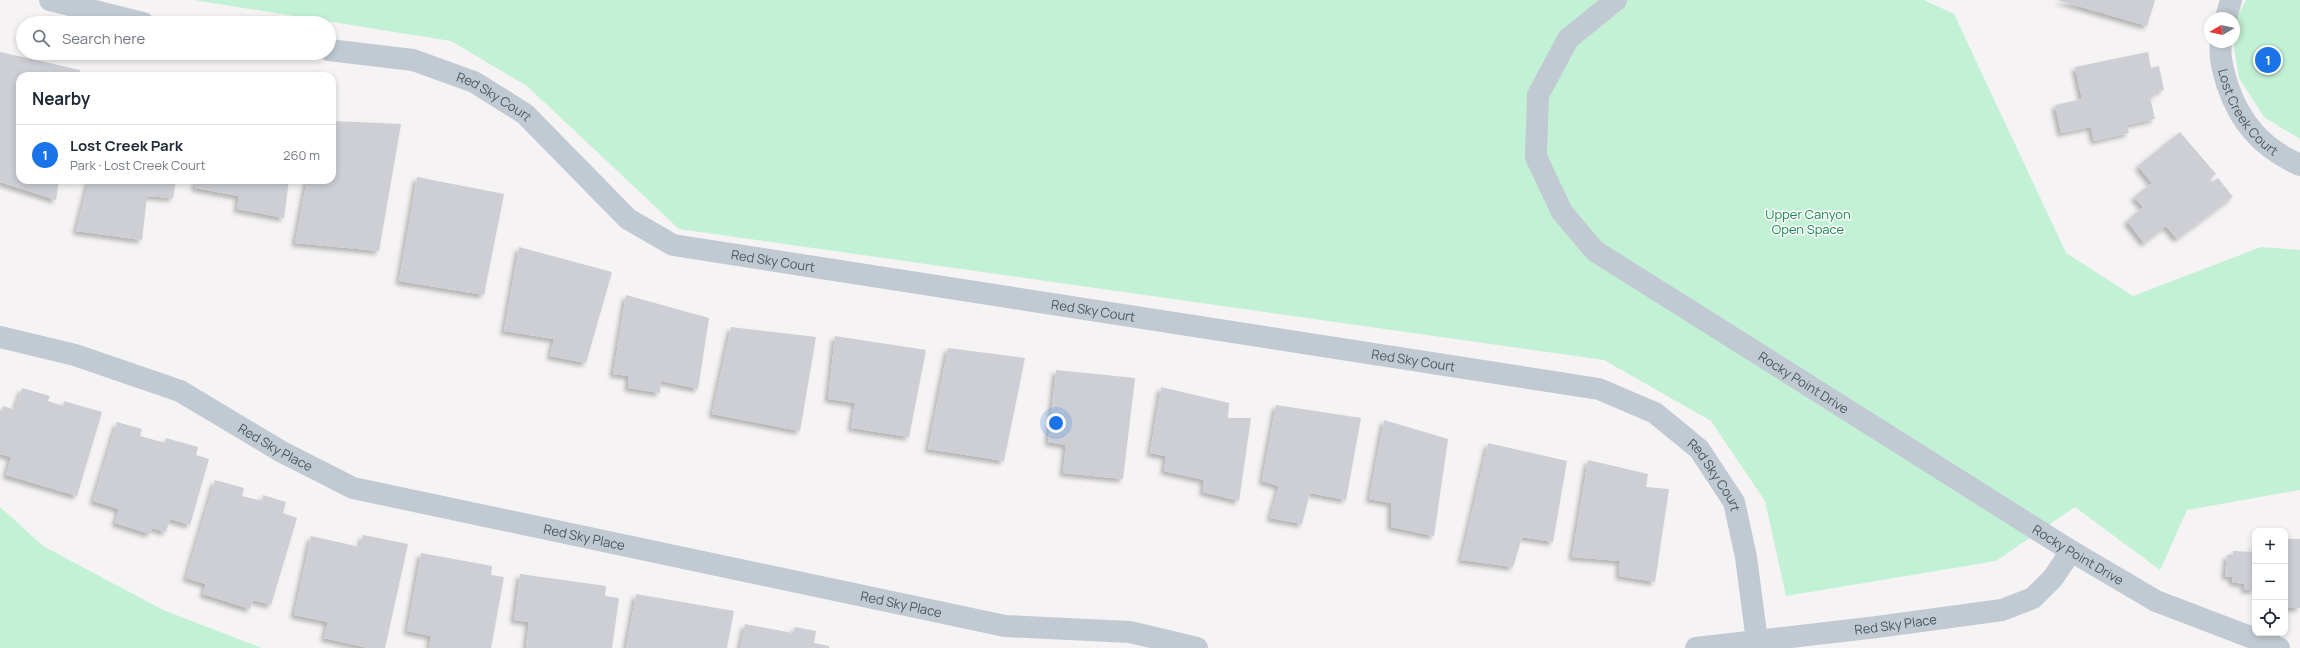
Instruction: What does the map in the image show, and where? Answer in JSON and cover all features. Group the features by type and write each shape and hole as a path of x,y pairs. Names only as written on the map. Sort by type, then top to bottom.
{"street":[{"path":"50,0 115,16"},
{"name":"Rocky Point Drive","path":"1616,0 1568,39 1538,95 1536,157 1562,212 1595,251 2071,551 2156,601 2279,648"},
{"path":"2228,12 2231,0"},
{"name":"Lost Creek Court","path":"2220,48 2219,58 2229,90 2242,120 2264,142 2284,158 2300,165"},
{"name":"Red Sky Court","path":"336,51 413,60 474,82 524,114 628,219 673,245 1599,389 1655,413 1698,449 1734,502 1746,556 1757,641"},
{"name":"Red Sky Place","path":"0,336 75,355 180,391 282,452 353,488 1005,626 1130,632 1197,648"},
{"name":"Red Sky Place","path":"1696,648 2002,610 2033,598 2053,578 2071,551"}],"green space":[{"name":"Upper Canyon Open Space","path":"194,0 1924,0 1954,14 2066,253 2133,296 2261,247 2300,250 2300,490 2187,510 2160,570 2075,507 1996,561 1786,596 1765,501 1711,421 1604,360 679,229 527,86 451,41 336,23 336,16 294,16"},
{"path":"2246,0 2300,0 2300,139 2264,117 2239,78 2234,48 2240,48 2240,12"},
{"path":"0,507 43,546 163,610 262,648 0,648"}],"building":[{"path":"2057,0 2155,0 2147,26"},
{"path":"0,52 16,56 16,60 36,60 80,70 80,72 16,72 16,184 58,184 56,200 0,182"},
{"path":"2148,52 2151,68 2159,66 2164,90 2155,92 2156,95 2150,97 2155,119 2127,125 2129,133 2094,141 2091,127 2061,133 2055,105 2082,99 2075,67"},
{"path":"336,121 401,124 379,251 295,243 306,184 336,184"},
{"path":"2180,132 2216,174 2210,179 2212,182 2218,178 2233,197 2177,239 2166,226 2144,243 2127,221 2143,207 2134,197 2152,183 2138,166"},
{"path":"417,177 504,194 484,295 399,281"},
{"path":"88,184 175,184 173,198 147,196 142,240 76,231"},
{"path":"196,184 288,184 284,218 237,209 239,196 195,188"},
{"path":"519,247 612,272 586,363 550,356 554,339 504,331"},
{"path":"626,295 709,318 698,389 661,381 660,393 628,388 629,376 613,374"},
{"path":"731,327 816,337 800,431 712,414"},
{"path":"835,336 926,350 909,437 851,428 855,403 828,399"},
{"path":"948,348 1025,358 1004,461 928,449"},
{"path":"1056,370 1135,378 1123,479 1063,473 1066,445 1048,442"},
{"path":"1161,387 1229,403 1228,418 1251,418 1239,501 1203,492 1204,480 1164,471 1166,456 1150,453"},
{"path":"22,388 50,396 48,401 63,406 64,401 102,412 77,496 6,475 11,457 0,454 0,417 3,406 15,410"},
{"path":"1276,405 1361,418 1346,500 1310,493 1302,524 1270,518 1279,486 1262,481"},
{"path":"1384,420 1448,439 1434,536 1391,527 1391,503 1369,499"},
{"path":"117,422 142,429 140,436 165,443 166,438 198,447 196,455 209,459 190,525 170,519 166,532 152,528 150,534 115,523 119,509 93,501"},
{"path":"1488,443 1567,461 1553,542 1522,537 1513,567 1461,560"},
{"path":"1588,460 1648,474 1646,487 1669,489 1655,582 1619,576 1620,561 1572,557"},
{"path":"215,480 244,488 242,496 262,501 263,495 286,502 283,513 297,518 271,605 253,600 250,609 203,594 206,584 186,578"},
{"path":"363,535 408,544 385,648 368,648 324,638 328,622 294,615 311,536 360,547"},
{"path":"2288,539 2300,539 2300,608 2288,608"},
{"path":"2233,551 2252,552 2252,590 2244,590 2245,584 2232,582 2232,577 2225,576 2227,555 2233,555"},
{"path":"421,553 492,566 491,575 504,577 491,648 429,648 431,636 407,631"},
{"path":"520,574 606,586 605,596 619,598 612,648 526,648 529,622 514,620"},
{"path":"636,594 734,611 727,648 626,648"},
{"path":"745,624 793,633 795,627 816,631 814,643 829,646 829,648 740,648"}],"place":[{"name":"Lost Creek Park","path":"2268,60"}]}
